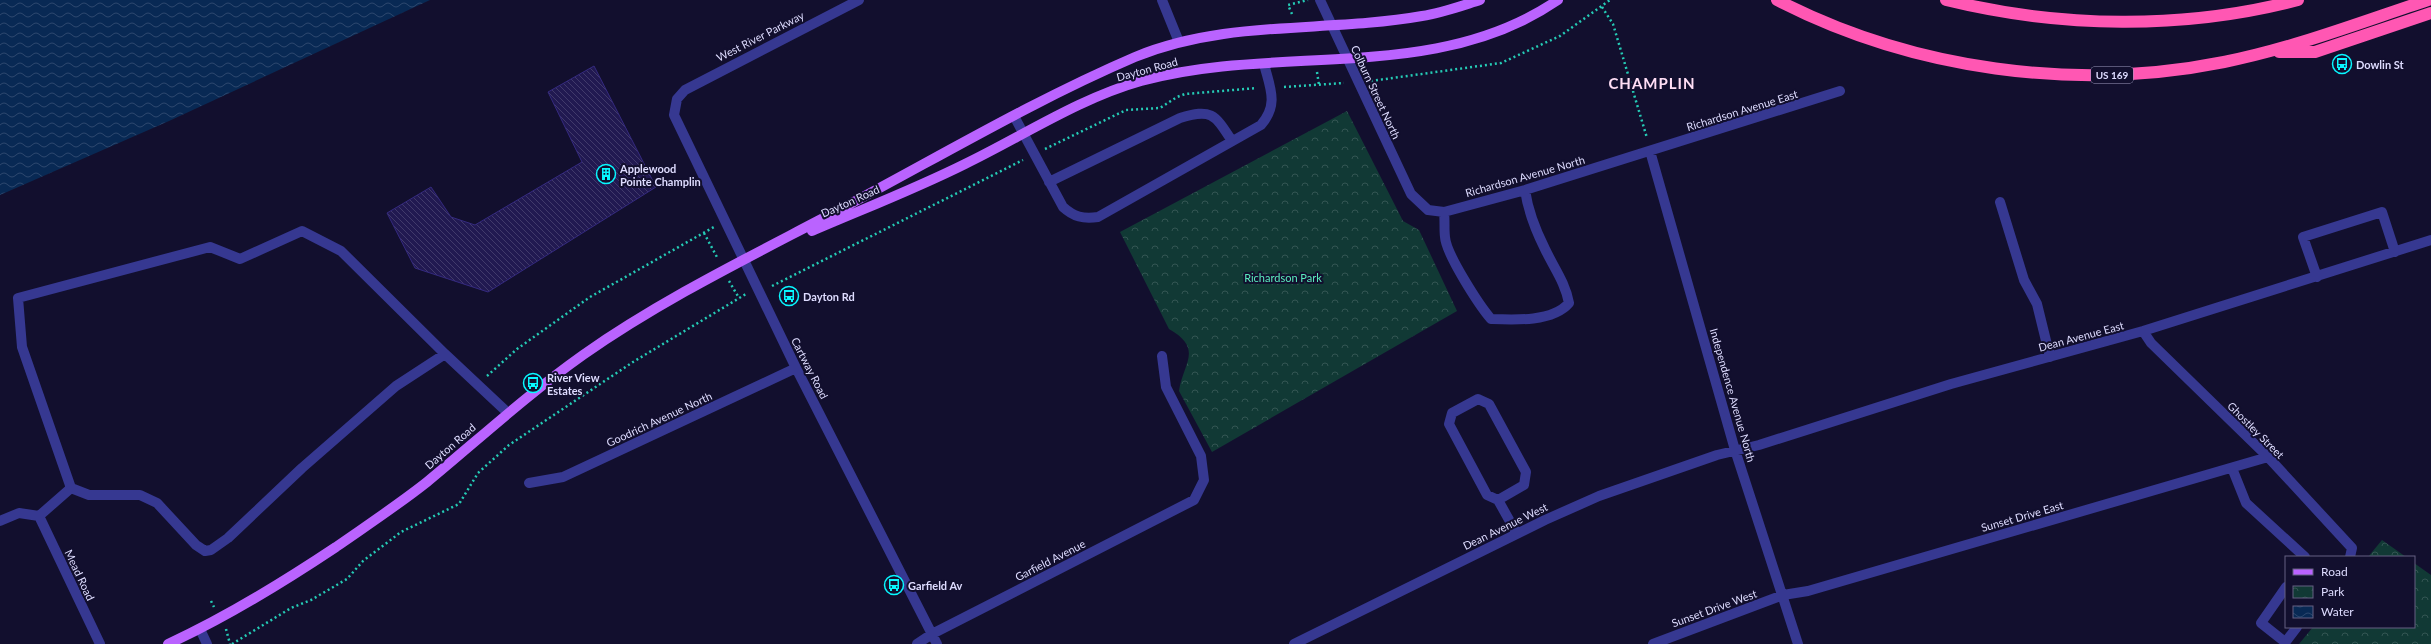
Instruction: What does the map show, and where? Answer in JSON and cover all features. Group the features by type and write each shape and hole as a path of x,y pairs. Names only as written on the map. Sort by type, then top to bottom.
{"highway":[{"name":"US 169","path":"1777,0 1822,21 1887,45 1957,62 2008,70 2075,75 2123,75 2177,70 2266,53 2428,0"},
{"path":"1946,0 2039,17 2143,21 2194,18 2298,0"},
{"path":"2266,53 2315,52 2431,13"}],"main road":[{"name":"Dayton Road","path":"168,644 200,629 282,584 358,532 425,484 507,412 613,334 744,260 1014,116 1136,57 1199,36 1297,26 1385,21 1426,16 1480,0"},
{"name":"Dayton Road","path":"744,260 964,165 1022,134 1112,91 1140,81 1215,67 1348,59 1471,42 1508,28 1558,0"}],"street":[{"name":"West River Parkway","path":"677,99 685,90 696,83 858,0"},
{"path":"1162,0 1179,42"},
{"name":"Colburn Street North","path":"1320,0 1411,194"},
{"path":"1014,116 1022,134 1062,207 1071,214 1084,219 1098,217 1261,125 1270,115 1273,100 1264,64"},
{"name":"Richardson Avenue East","path":"1650,150 1840,91"},
{"name":"Cartway Road","path":"677,99 674,110 676,121 796,368 937,644"},
{"path":"1049,182 1180,118 1199,112 1209,114 1220,123 1232,141"},
{"name":"Richardson Avenue North","path":"1411,194 1428,210 1444,212 1525,190 1650,150"},
{"name":"Independence Avenue North","path":"1650,150 1735,450 1798,644"},
{"path":"1444,212 1445,238 1457,266 1480,307 1491,319 1529,321 1565,308 1569,303 1566,288 1545,251 1528,207 1525,190"},
{"path":"2000,202 2024,280 2037,304 2050,357"},
{"path":"2317,277 2303,237 2382,212 2395,252"},
{"path":"446,354 396,386 302,468 228,538 211,550 205,551 196,545 157,503 140,495 89,496 71,488 22,347 18,298 210,247 240,259 302,231 342,250 446,354 507,412"},
{"name":"Dean Avenue East","path":"1735,450 1759,445 1951,384 2143,331 2431,240"},
{"name":"Ghostley Street","path":"2143,331 2151,343 2268,457 2351,552"},
{"name":"Garfield Avenue","path":"918,644 932,634 1194,500 1204,480 1201,456 1166,387 1162,356"},
{"name":"Goodrich Avenue North","path":"529,483 563,477 796,368"},
{"path":"1498,500 1524,485 1526,472 1489,404 1478,399 1452,413 1449,424 1487,495 1498,500 1517,534"},
{"name":"Dean Avenue West","path":"1294,644 1517,534 1599,496 1735,450"},
{"name":"Sunset Drive East","path":"1783,595 1808,591 2268,457"},
{"path":"2232,468 2246,503 2304,556"},
{"path":"0,521 19,513 39,516 71,488"},
{"name":"Mead Road","path":"39,516 100,644"},
{"path":"2285,588 2261,623 2285,643 2296,628"},
{"name":"Sunset Drive West","path":"1653,644 1783,595"},
{"path":"200,629 207,644"}],"path":[{"path":"1297,26 1288,5 1308,0"},
{"path":"1381,80 1501,63 1560,36 1610,0"},
{"path":"1602,7 1613,24 1650,150"},
{"path":"1312,61 1319,85"},
{"path":"477,384 517,349 590,297 704,233 724,220"},
{"path":"704,233 739,298"},
{"path":"232,644 291,608 307,602 347,579 363,561 401,532 459,504 478,473 509,445 633,362 744,295"}],"green space":[{"name":"Richardson Park","path":"1347,111 1403,221 1419,230 1457,311 1212,452 1179,391 1189,357 1189,350 1186,343 1180,336 1169,329 1120,232"},
{"path":"2382,540 2405,556 2369,556"},
{"path":"2415,564 2431,575 2431,644 2299,644 2312,628 2415,628"}],"water":[{"path":"0,0 430,0 169,121 0,195"}],"building":[{"name":"Applewood Pointe Champlin","path":"594,66 656,187 488,292 415,268 387,213 431,187 451,217 475,225 582,162 548,92"}],"place":[{"name":"Dowlin St","path":"2342,64"},
{"name":"Applewood Pointe Champlin","path":"606,174"},
{"name":"Dayton Rd","path":"789,296"},
{"name":"River View Estates","path":"533,383"},
{"name":"Garfield Av","path":"894,585"}],"district":[{"name":"CHAMPLIN","path":"1652,83"}]}
